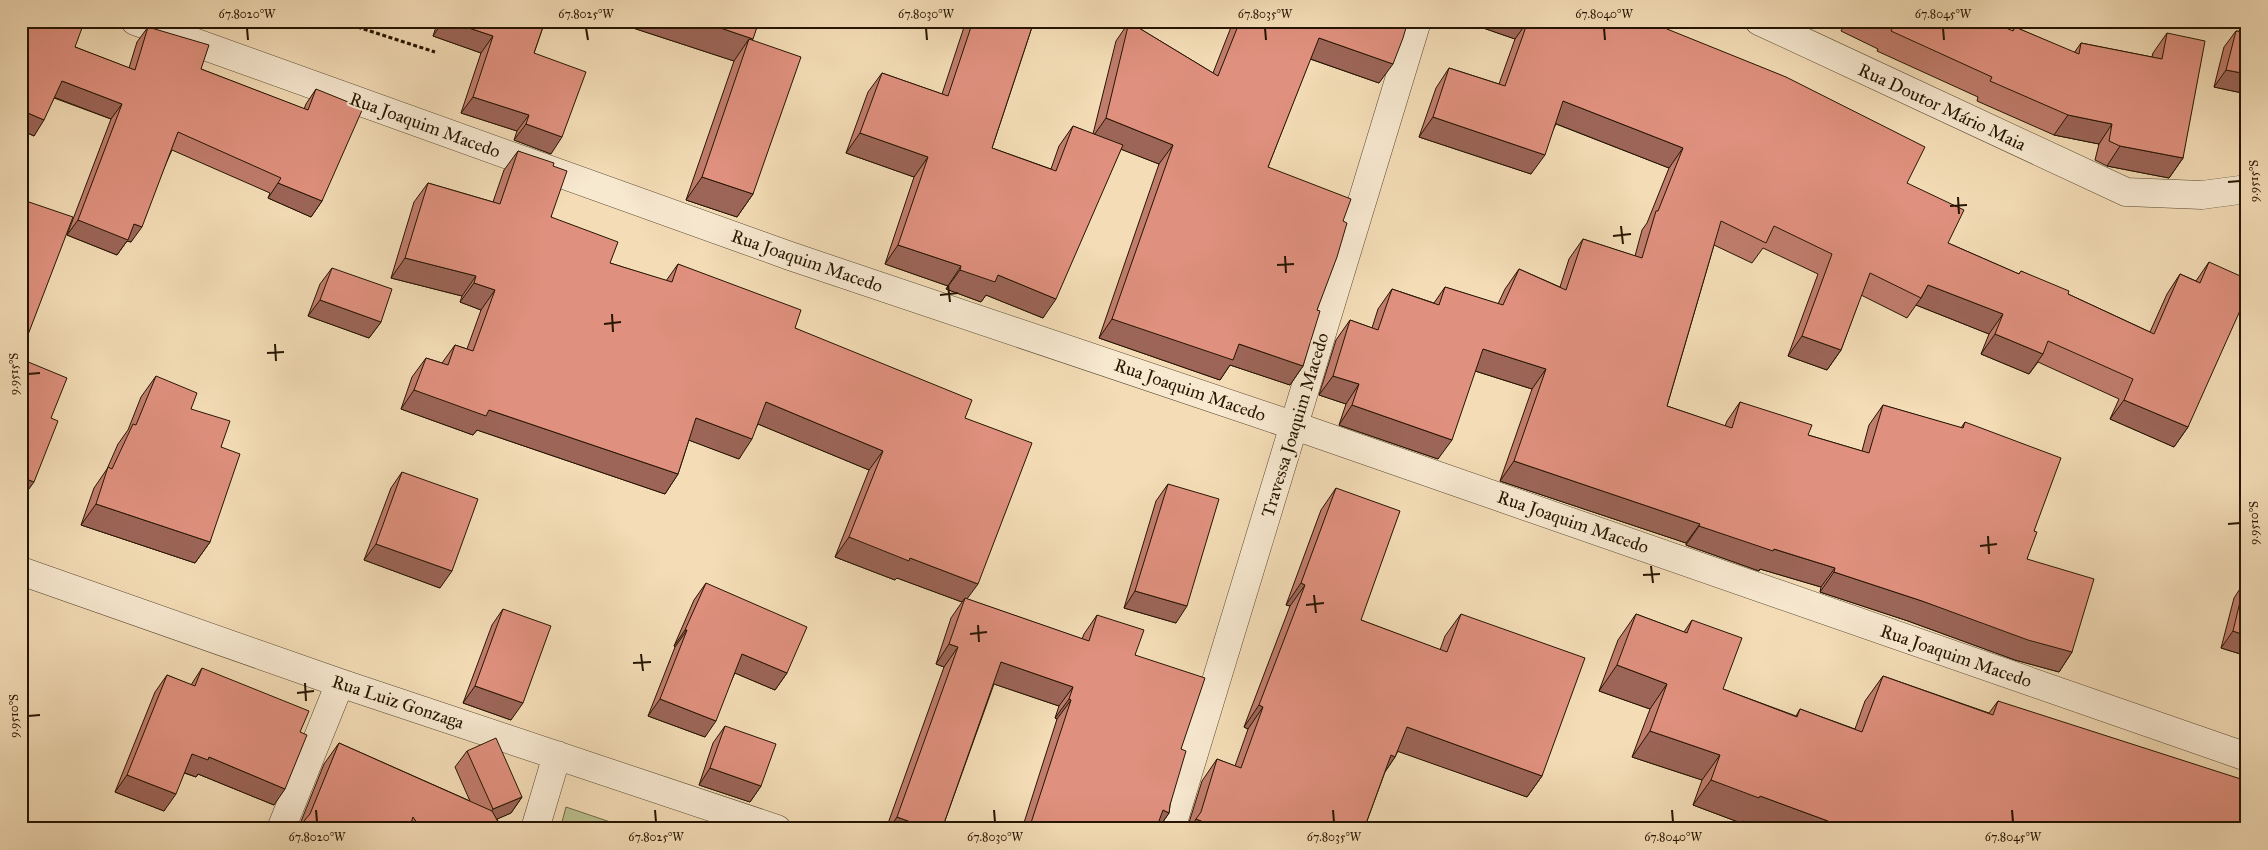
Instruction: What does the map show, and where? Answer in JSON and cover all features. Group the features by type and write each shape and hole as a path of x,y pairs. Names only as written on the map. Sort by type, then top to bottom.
{"street":[{"name":"Rua Joaquim Macedo","path":"135,21 780,252 1295,426 2247,757"},
{"name":"Travessa Joaquim Macedo","path":"1171,829 1417,21"},
{"name":"Rua Doutor Mário Maia","path":"1759,21 2126,192 2202,195 2247,189"},
{"name":"Rua Luiz Gonzaga","path":"21,571 340,683 777,829"},
{"path":"282,829 340,683"},
{"path":"535,829 557,755"}],"path":[{"path":"339,21 435,52"}],"green space":[{"path":"566,807 631,829 560,829"}],"building":[{"path":"21,21 62,21 82,28 75,47 135,70 148,27 209,45 201,69 308,110 316,89 363,108 322,201 278,183 281,178 178,132 142,227 134,224 128,240 78,220 122,104 62,81 44,120 21,110"},
{"path":"448,21 545,21 534,53 586,72 562,137 526,124 529,115 473,97 493,36"},
{"path":"700,21 759,21 753,39"},
{"path":"973,21 1034,21 992,148 1056,171 1073,126 1123,145 1056,299 998,275 995,282 960,270 961,266 898,245 928,157 860,133 882,73 948,96"},
{"path":"1240,21 1408,21 1393,64 1319,38 1268,167 1351,199 1343,221 1347,223 1337,257 1317,310 1320,311 1303,366 1239,344 1233,360 1112,319 1173,145 1106,118 1129,22 1218,76"},
{"path":"1528,21 1670,21 1667,29 1786,77 1925,147 1907,183 1964,210 1948,243 2019,274 2021,271 2069,291 2068,294 2154,334 2180,274 2200,283 2209,262 2247,279 2247,295 2188,427 2124,400 2133,379 2048,341 2043,354 1995,334 2003,314 1928,285 1921,298 1870,273 1841,350 1802,336 1832,254 1774,226 1766,243 1721,221 1667,406 1732,428 1740,402 1812,425 1808,435 1869,453 1883,405 1963,428 1965,422 2061,458 2034,531 2037,532 2027,559 2094,579 2072,652 2028,640 1922,601 1834,572 1835,568 1774,549 1773,551 1699,526 1700,524 1514,461 1546,369 1483,349 1452,440 1352,405 1359,384 1333,376 1350,320 1378,330 1392,289 1439,305 1445,287 1503,305 1519,269 1566,290 1583,239 1642,258 1656,211 1658,211 1683,148 1563,101 1545,155 1433,117 1449,68 1505,86"},
{"path":"1875,21 1990,21 2013,31 2015,27 2079,54 2081,43 2162,59 2167,33 2205,41 2183,158 2120,146 2109,141 2112,124 2068,115 1990,81 1992,77 1891,31 1892,29"},
{"path":"2236,31 2247,32 2247,74 2226,70"},
{"path":"749,39 801,57 753,194 702,177"},
{"path":"518,151 554,163 553,166 567,171 551,217 618,242 610,263 672,282 678,264 801,310 795,328 972,400 965,418 1032,443 978,584 910,558 909,561 849,537 883,451 766,402 752,439 696,418 678,474 489,410 486,416 414,390 426,358 448,365 455,345 473,351 495,290 474,283 476,276 405,258 428,183 500,204"},
{"path":"23,200 73,217 21,353 21,204"},
{"path":"332,268 392,289 381,322 320,300"},
{"path":"21,359 67,378 51,418 58,421 34,482 21,477"},
{"path":"156,376 197,393 191,409 230,421 221,447 240,454 210,542 96,504 108,467 112,469 133,424 136,425"},
{"path":"402,472 478,499 452,571 376,544"},
{"path":"1168,484 1219,499 1187,606 1135,591"},
{"path":"1336,488 1400,511 1361,620 1447,652 1461,614 1585,658 1542,776 1407,727 1395,757 1391,755 1364,829 1221,829 1196,819 1201,812 1217,759 1241,768 1263,707 1259,705 1305,585 1301,583"},
{"path":"2245,581 2247,582 2247,636 2233,631"},
{"path":"706,583 807,627 787,673 742,654 716,721 660,699 687,630 685,630"},
{"path":"965,598 1089,641 1097,615 1144,630 1135,655 1205,678 1181,749 1186,751 1169,813 1163,810 1156,829 1149,829 1138,825 1137,829 1029,829 1071,700 1069,699 1073,687 1001,662 942,829 930,829 897,817 958,647 949,644"},
{"path":"503,609 551,626 523,703 475,686"},
{"path":"1636,614 1687,633 1692,620 1742,638 1723,689 1797,717 1800,709 1862,732 1883,676 1993,715 1998,701 2247,781 2247,820 2243,829 1825,829 1828,821 1711,780 1720,755 1650,731 1667,684 1617,665"},
{"path":"202,668 309,711 300,732 307,735 285,789 209,757 208,760 192,754 176,794 127,775 167,675 195,686"},
{"path":"725,726 776,744 761,786 710,768"},
{"path":"496,738 522,797 493,809 467,751"},
{"path":"339,743 492,811 502,829 421,829 413,817 409,829 301,829 304,821 310,814"}]}
